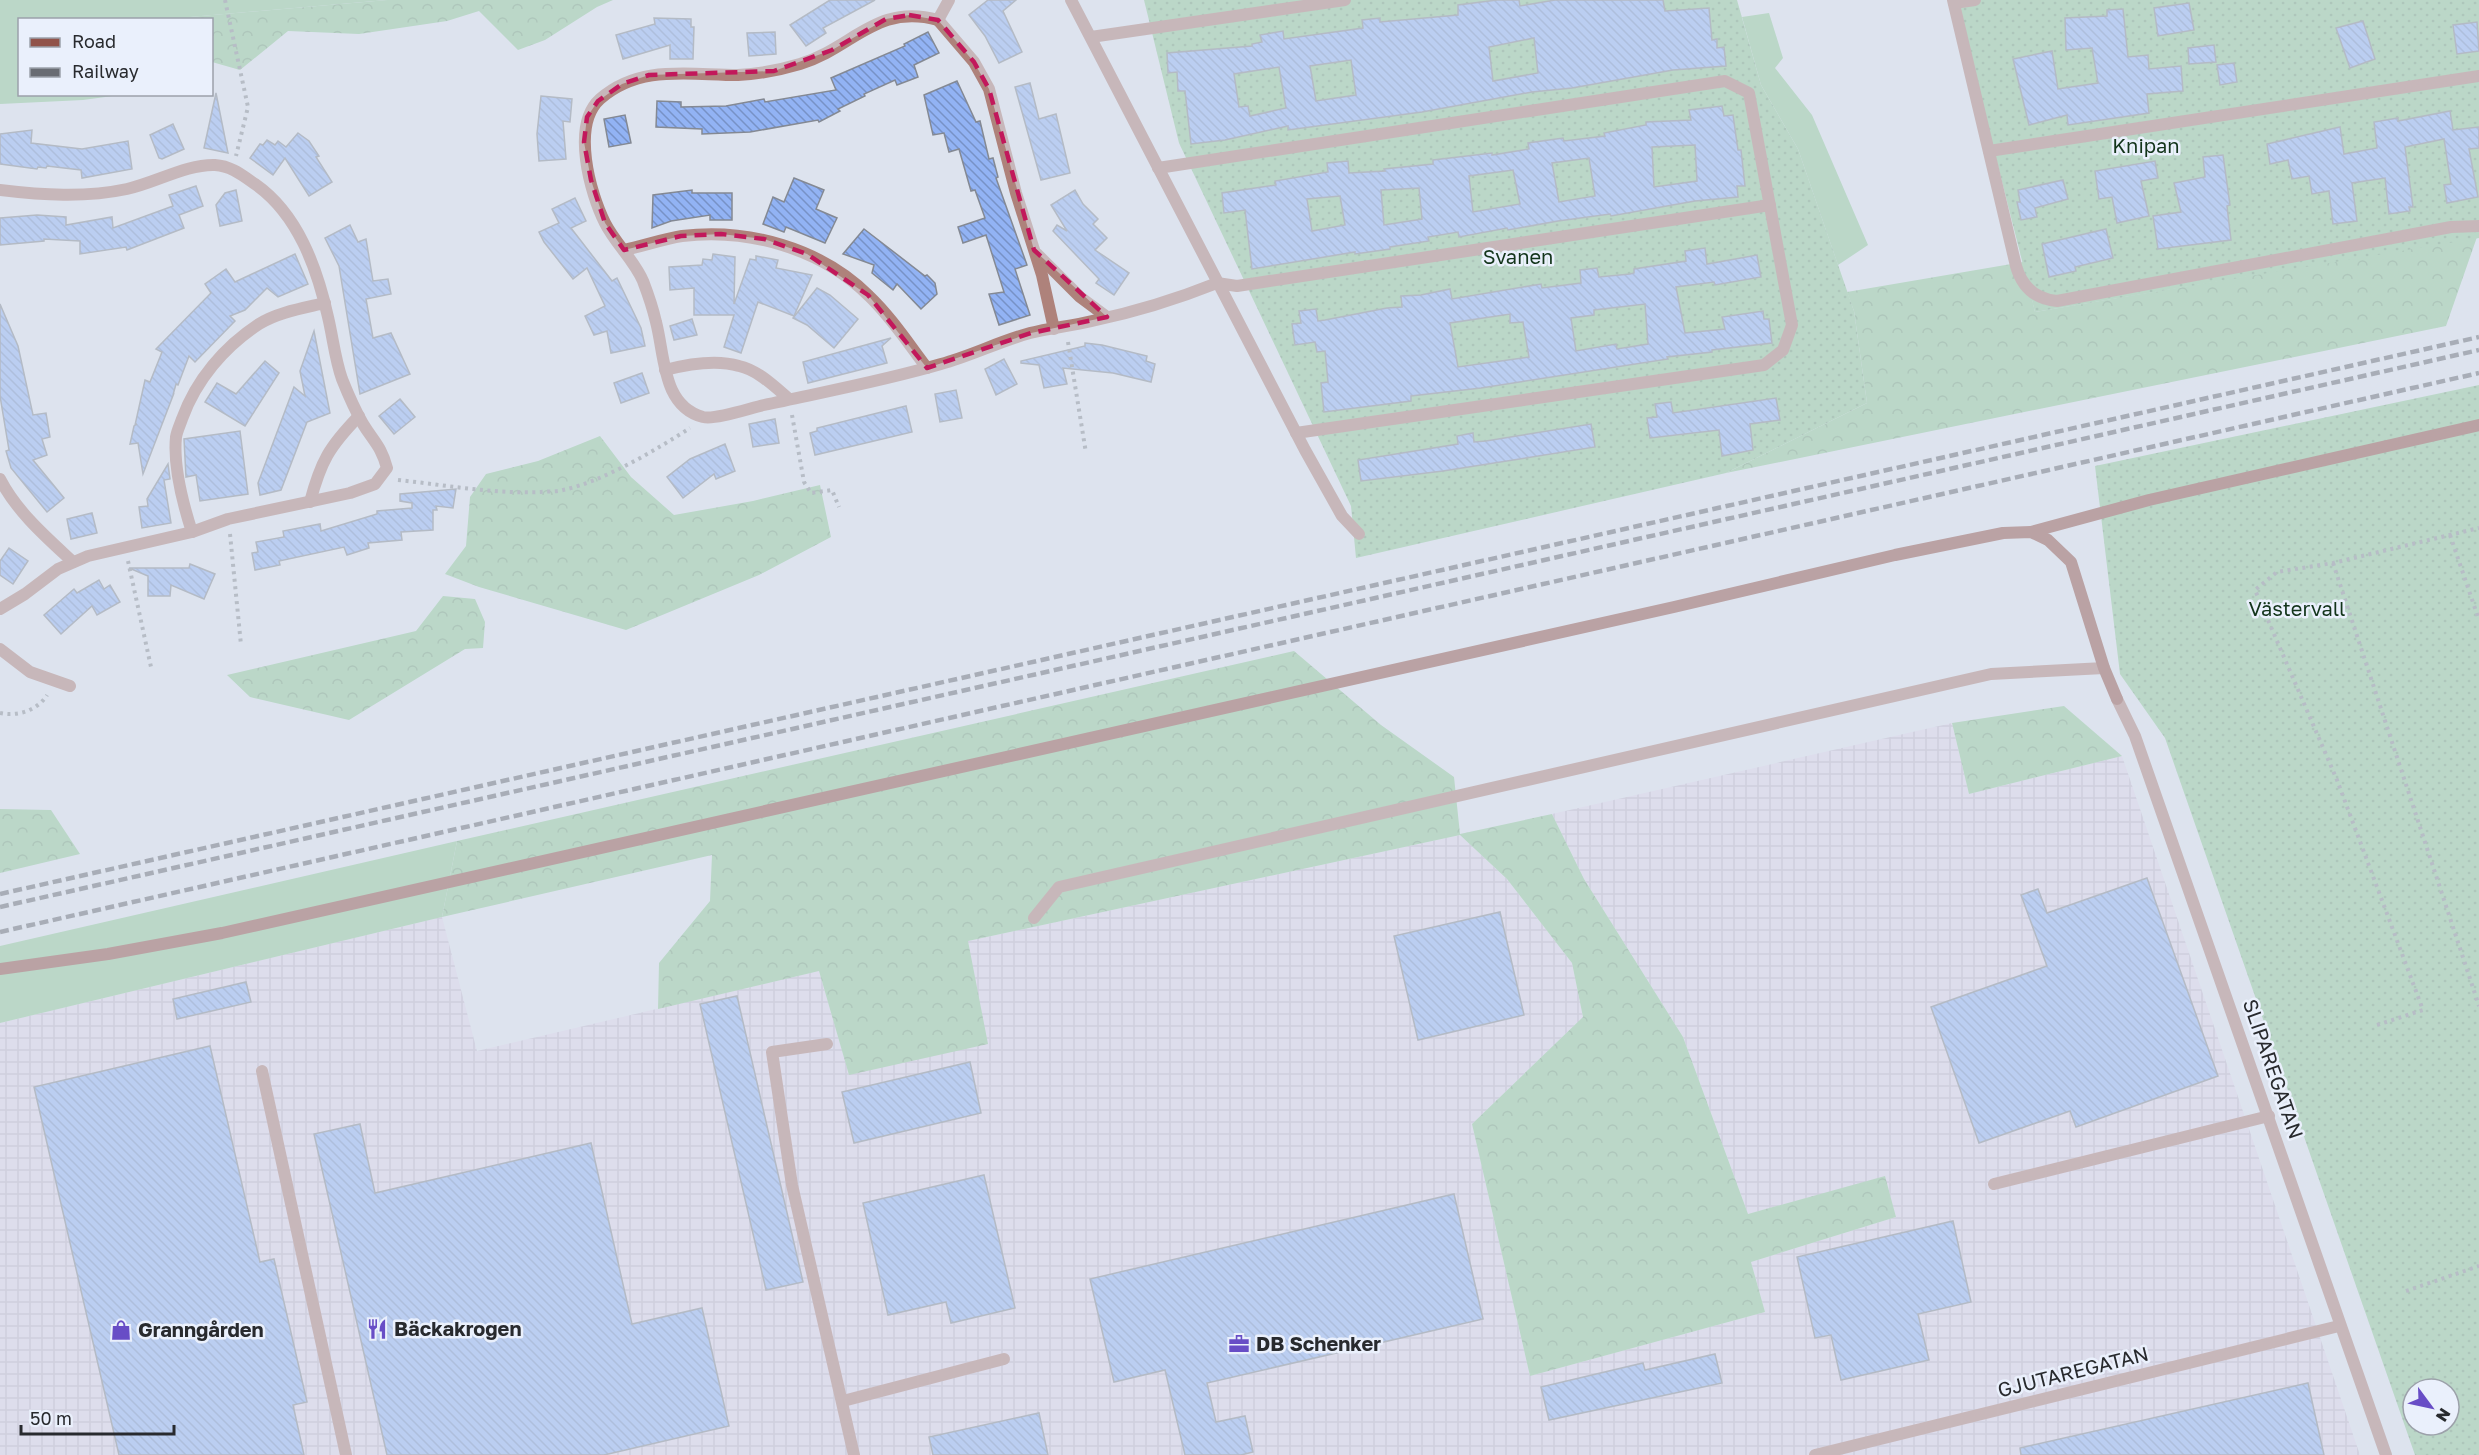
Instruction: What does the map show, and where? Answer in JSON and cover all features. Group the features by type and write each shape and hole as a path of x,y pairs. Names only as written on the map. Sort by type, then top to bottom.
{"main road":[{"path":"0,969 108,954 222,933 1662,610 1895,555 2003,533 2031,532 2149,500 2479,425"},
{"path":"2031,532 2048,540 2071,562 2104,668 2117,699"}],"street":[{"path":"938,20 949,0"},
{"path":"1071,0 1296,433 1342,516 1359,534"},
{"path":"1091,37 1339,0"},
{"path":"1975,0 1954,2 1989,151 2018,273 2027,288 2046,300 2057,301 2451,227 2479,226"},
{"path":"1059,327 1016,193 988,89 974,62 938,20 909,15 886,19 832,50 802,63 774,71 742,75 681,72 649,75 622,84 598,101 587,117 584,142 591,180 605,223 642,279 656,322 669,387 683,408 706,418 927,368 1031,333 1107,317 1185,296 1217,283 1237,286 1770,205"},
{"path":"1989,151 2479,76"},
{"path":"1158,168 1725,81 1749,93 1792,325 1783,350 1764,365 1296,433"},
{"path":"0,190 37,195 88,194 126,189 196,167 214,165 232,168 264,190 298,231 318,274 337,364 359,416 382,450 387,468 375,484 350,493 228,519 159,541 124,546 88,556 58,568 25,594 0,609"},
{"path":"624,250 681,236 721,234 764,239 807,254 837,271 868,295 927,368"},
{"path":"1034,250 1080,297 1107,317"},
{"path":"192,532 183,503 176,436 187,405 204,375 230,348 260,323 295,310 325,303"},
{"path":"665,370 712,363 740,366 764,379 789,399"},
{"path":"310,502 318,470 336,439 359,416"},
{"path":"0,478 6,491 24,514 73,562"},
{"path":"0,649 30,672 70,686"},
{"path":"1034,918 1059,887 1991,674 2104,668"},
{"name":"SLIPAREGATAN","path":"2117,699 2135,736 2269,1116 2339,1326 2386,1455"},
{"path":"827,1044 772,1052 792,1185 854,1455"},
{"path":"262,1071 346,1455"},
{"path":"1994,1184 2269,1116"},
{"name":"GJUTAREGATAN","path":"1815,1455 2339,1326"},
{"path":"843,1401 1004,1359"}],"path":[{"path":"225,0 248,107 232,168"},
{"path":"1059,327 1086,453"},
{"path":"789,399 804,482 811,493 832,490 839,507"},
{"path":"380,478 476,490 525,492 562,490 616,470 661,447 706,418"},
{"path":"228,519 241,645"},
{"path":"2377,1026 2423,1010 2337,780 2255,590 2277,572 2333,563 2479,528"},
{"path":"2450,536 2479,620"},
{"path":"124,546 151,667"},
{"path":"2333,563 2479,1006"},
{"path":"0,713 12,716 42,704 55,681"},
{"path":"2406,1291 2479,1266"}],"highlighted area":[{"path":"909,15 938,20 974,62 989,89 1034,250 1107,317 1031,333 927,368 868,295 807,254 764,239 721,234 681,236 624,250 605,223 591,180 584,142 587,117 598,101 622,84 649,75 774,71 832,50 886,19"}],"shaded area":[{"path":"1952,723 1969,794 2122,756 2360,1455 0,1455 0,1023 442,917 477,1051 819,971 849,1074 968,941 1460,835 1507,879 1572,963 1583,1017 1472,1124 1530,1376 1765,1312 1751,1262 1896,1217 1885,1177 1748,1214 1683,1037 1584,879 1552,814"}],"green space":[{"path":"0,0 387,0 189,18 18,18 18,96 113,96 83,100 0,104"},
{"path":"387,0 613,0 597,7 545,40 518,50 479,11 447,21 359,34 288,31 240,70 213,62 213,18 189,17"},
{"name":"Svanen","path":"1144,0 1737,0 1761,85 1798,149 1854,311 1867,403 1726,473 1356,558 1351,506 1179,143"},
{"name":"Knipan","path":"1956,0 2479,0 2479,238 2035,312"},
{"path":"1769,13 1783,58 1775,68 1812,115 1868,245 1838,265 1798,149 1761,85 1742,17"},
{"path":"2477,237 2446,326 1726,473 1867,403 1854,311 1847,292 2023,262 2035,312"},
{"name":"Västervall","path":"2479,385 2479,1455 2415,1455 2409,1437 2461,1437 2461,1377 2401,1377 2401,1415 2165,738 2120,674 2095,466"},
{"path":"600,436 631,477 674,515 753,501 820,485 831,537 759,575 626,630 479,587 445,574 466,546 470,497 486,474 538,461"},
{"path":"443,596 475,599 485,622 483,648 465,649 349,720 250,697 227,675 416,631"},
{"path":"1294,651 1381,725 1454,777 1460,834 1552,814 1584,879 1683,1037 1748,1214 1885,1176 1896,1217 1751,1262 1765,1312 1530,1376 1472,1124 1583,1017 1572,963 1507,879 1460,835 968,941 988,1044 849,1075 819,971 658,1009 659,963 710,901 712,855 442,917 457,841"},
{"path":"2064,706 2122,756 1969,794 1952,723"},
{"path":"0,809 51,810 80,854 0,873"},
{"path":"457,841 442,917 0,1023 0,946"}],"building":[{"path":"830,0 875,0 823,28 826,33 806,46 790,25"},
{"path":"988,0 1016,0 1003,11 1022,52 999,63 985,36 969,15"},
{"path":"1497,0 1519,0 1520,6 1555,0 1663,0 1665,11 1709,8 1712,40 1717,39 1717,48 1724,47 1726,66 1673,70 1422,112 1288,130 1288,126 1225,140 1191,144 1185,91 1178,91 1177,72 1168,73 1167,53 1252,46 1252,44 1262,42 1260,35 1283,31 1284,39 1363,28 1362,20 1380,18 1380,22 1458,15 1458,5","holes":["1534,38 1538,73 1493,81 1489,47","1351,60 1356,95 1316,101 1310,66","1279,67 1286,108 1250,116 1248,106 1239,107 1234,74"]},
{"path":"2189,3 2194,30 2158,36 2154,8"},
{"path":"2123,9 2128,57 2148,55 2149,69 2181,66 2183,91 2147,94 2149,113 2068,125 2067,115 2029,125 2013,59 2052,51 2058,89 2098,83 2092,48 2066,50 2065,18 2107,16 2107,10"},
{"path":"654,18 691,19 691,27 694,27 693,59 670,59 670,45 623,59 616,35 655,24"},
{"path":"2363,21 2375,59 2350,68 2336,28"},
{"path":"2477,22 2479,51 2457,54 2453,25"},
{"path":"775,32 776,54 749,56 747,33"},
{"path":"928,32 939,53 914,65 918,77 897,85 895,80 864,94 865,96 838,109 840,111 819,122 818,120 750,132 702,134 702,129 656,127 657,101 681,102 681,107 726,106 836,90 831,78 905,46 904,44"},
{"path":"2214,45 2216,62 2189,64 2188,48"},
{"path":"2234,63 2237,82 2220,85 2217,65"},
{"path":"957,81 976,122 980,121 989,159 993,158 998,177 996,178 1027,265 1015,269 1030,315 999,325 989,294 1004,292 986,235 963,243 958,227 985,218 975,190 971,191 959,149 949,152 944,133 933,135 924,95"},
{"path":"1030,83 1039,119 1056,114 1070,173 1041,180 1015,87"},
{"path":"216,93 228,153 204,148"},
{"path":"541,96 572,99 570,122 563,121 566,159 539,161 537,134"},
{"path":"1722,106 1724,116 1733,115 1738,150 1741,150 1745,186 1737,186 1738,197 1695,201 1611,216 1610,214 1558,221 1508,230 1507,228 1459,237 1458,232 1428,237 1429,241 1390,247 1390,249 1355,254 1355,252 1252,269 1245,210 1224,213 1222,193 1276,185 1275,181 1328,172 1327,163 1348,161 1349,173 1385,171 1384,169 1433,164 1433,160 1529,149 1528,143 1563,138 1564,141 1605,136 1604,133 1646,125 1646,122 1691,120 1689,110","holes":["1695,145 1697,181 1654,187 1652,147","1589,158 1595,196 1559,202 1552,163","1513,170 1520,204 1473,212 1469,176","1419,188 1422,219 1384,225 1381,190","1340,196 1345,225 1312,231 1307,199"]},
{"path":"2450,111 2453,130 2479,127 2479,148 2469,149 2478,197 2447,203 2444,185 2451,184 2444,139 2405,147 2413,207 2409,207 2410,211 2389,214 2385,178 2352,183 2357,221 2333,224 2329,191 2312,194 2309,176 2292,179 2288,160 2270,164 2267,144 2340,127 2344,154 2377,148 2374,122 2398,118 2398,121"},
{"path":"625,115 631,143 609,147 604,119"},
{"path":"173,124 184,149 162,159 159,158 150,135"},
{"path":"32,130 31,143 82,149 128,141 132,169 82,178 81,170 47,166 37,169 0,164 0,134"},
{"path":"298,133 309,141 332,182 309,196 285,158 273,175 250,158 260,144 263,145 267,140 275,145 278,141 286,147"},
{"path":"2223,155 2230,205 2227,206 2231,240 2158,249 2153,216 2181,212 2174,183 2205,177 2203,157"},
{"path":"2155,161 2158,178 2141,181 2149,216 2117,223 2112,197 2099,199 2095,171"},
{"path":"794,178 824,190 816,209 837,218 825,243 786,227 784,232 763,224 773,197 784,202"},
{"path":"2063,180 2068,199 2035,208 2037,217 2021,220 2017,202 2020,202 2018,190"},
{"path":"196,186 203,206 179,215 184,228 127,250 126,247 80,254 80,241 44,239 44,241 0,245 0,218 37,215 66,217 66,225 112,217 113,228 173,206 169,195"},
{"path":"236,190 242,221 220,226 216,205 225,193"},
{"path":"692,190 692,193 732,193 732,220 710,220 710,215 671,221 652,228 653,195"},
{"path":"1075,190 1083,204 1098,219 1093,224 1107,238 1095,250 1129,273 1114,295 1096,283 1099,279 1053,231 1057,225 1067,231 1051,205"},
{"path":"575,198 586,221 571,228 612,281 617,278 641,328 645,346 611,353 607,331 594,335 585,316 605,306 587,268 573,279 544,242 539,232 559,223 552,209"},
{"path":"350,225 358,242 366,239 373,281 388,279 391,294 366,299 373,338 391,333 410,374 360,394 339,266 325,238"},
{"path":"864,229 935,283 937,294 921,309 897,284 893,290 872,273 874,265 843,254"},
{"path":"2106,229 2113,258 2075,267 2076,271 2049,277 2042,244"},
{"path":"1705,248 1707,264 1757,255 1761,277 1715,285 1714,282 1676,287 1685,333 1725,329 1722,317 1763,311 1764,319 1769,319 1772,343 1712,350 1712,352 1667,357 1668,359 1481,388 1411,396 1411,401 1324,412 1321,383 1328,382 1325,351 1317,352 1315,342 1295,345 1292,324 1301,323 1299,311 1316,309 1318,321 1402,307 1401,296 1421,295 1450,289 1452,299 1541,284 1542,288 1581,283 1580,270 1597,268 1599,277 1630,274 1634,273 1634,269 1686,261 1685,251","holes":["1645,304 1648,344 1617,349 1616,344 1576,351 1571,318 1594,315 1594,310","1510,314 1510,323 1523,322 1529,357 1458,367 1450,323"]},
{"path":"295,254 308,284 278,297 267,288 245,310 230,316 235,321 195,362 189,356 178,385 176,384 143,474 138,443 130,444 134,426 137,424 135,425 145,380 150,382 162,352 156,349 211,293 205,284 226,269 235,282"},
{"path":"713,254 735,257 734,304 750,259 756,260 756,256 778,260 776,268 812,275 794,316 758,302 741,353 724,347 734,315 694,315 694,288 670,290 669,267 702,265 703,259 712,260"},
{"path":"817,288 830,295 858,319 834,348 807,325 793,318"},
{"path":"0,304 18,346 33,415 46,413 50,437 42,439 47,455 33,460 64,498 47,512 11,468 6,451 9,450 0,396"},
{"path":"692,319 697,335 674,340 670,326"},
{"path":"314,331 330,413 307,422 281,490 260,495 258,483 294,387 305,396 300,371"},
{"path":"891,338 882,346 887,363 808,383 803,362"},
{"path":"1085,343 1147,356 1146,361 1155,364 1151,382 1113,373 1063,368 1067,384 1044,388 1039,365 1021,363 1021,361 1085,346"},
{"path":"1004,359 1017,384 996,395 985,369"},
{"path":"265,361 279,373 245,426 205,402 217,383 236,394"},
{"path":"642,373 649,393 621,403 614,383"},
{"path":"956,390 962,418 940,422 935,394"},
{"path":"1776,398 1780,420 1750,424 1753,450 1722,456 1719,430 1650,438 1647,418 1657,417 1655,404 1671,402 1673,413"},
{"path":"400,399 415,417 394,434 379,416"},
{"path":"906,406 912,432 815,455 810,433 817,431 817,428"},
{"path":"775,419 779,443 753,447 749,424"},
{"path":"1591,424 1595,447 1443,471 1361,481 1358,460 1458,444 1457,436 1473,433 1474,442"},
{"path":"240,431 248,494 200,501 196,475 186,477 184,439"},
{"path":"725,444 735,471 716,479 714,474 683,498 667,477 690,459"},
{"path":"168,464 170,479 164,480 171,523 142,528 139,507 148,506 147,499"},
{"path":"456,489 453,508 436,506 437,510 433,510 433,530 401,532 402,540 368,543 369,548 347,555 344,547 279,561 280,565 255,570 252,553 258,552 256,542 284,537 283,531 320,524 321,531 377,514 377,511 412,508 412,503 400,501 400,494"},
{"path":"92,513 97,533 71,539 67,519"},
{"path":"9,548 28,561 13,584 0,575 0,561"},
{"path":"190,564 215,574 204,599 171,585 170,596 148,596 148,576 129,568 189,568"},
{"path":"99,580 104,589 110,585 120,602 97,615 92,606 61,634 44,615 74,589 77,593"},
{"path":"2147,878 2218,1076 2076,1127 2070,1111 1979,1143 1931,1007 2047,966 2021,895 2038,889 2047,913"},
{"path":"1500,912 1524,1015 1418,1040 1394,936"},
{"path":"246,982 251,1002 177,1019 173,999"},
{"path":"737,996 803,1282 766,1290 700,1004"},
{"path":"210,1046 260,1262 274,1259 307,1402 293,1405 304,1455 119,1455 34,1087"},
{"path":"970,1062 981,1113 854,1143 842,1092"},
{"path":"360,1124 375,1193 591,1143 632,1324 702,1308 729,1426 604,1455 387,1455 314,1134"},
{"path":"984,1175 1015,1308 951,1323 946,1302 888,1315 863,1203"},
{"name":"DB Schenker","path":"1454,1194 1483,1319 1207,1383 1216,1422 1245,1416 1253,1452 1241,1455 1185,1455 1165,1370 1114,1382 1090,1279"},
{"path":"1953,1221 1971,1302 1918,1314 1929,1360 1841,1380 1831,1335 1815,1338 1797,1257"},
{"path":"1715,1354 1722,1383 1549,1420 1541,1387 1643,1363 1645,1370"},
{"path":"2308,1383 2324,1455 2021,1455 2020,1448"},
{"path":"1039,1413 1048,1455 933,1455 929,1437"}],"railway":[{"path":"0,894 2479,337"},
{"path":"0,907 2479,350"},
{"path":"0,932 2479,373"}],"place":[{"name":"Bäckakrogen","path":"377,1329"},
{"name":"Granngården","path":"121,1330"},
{"name":"DB Schenker","path":"1239,1344"}]}
